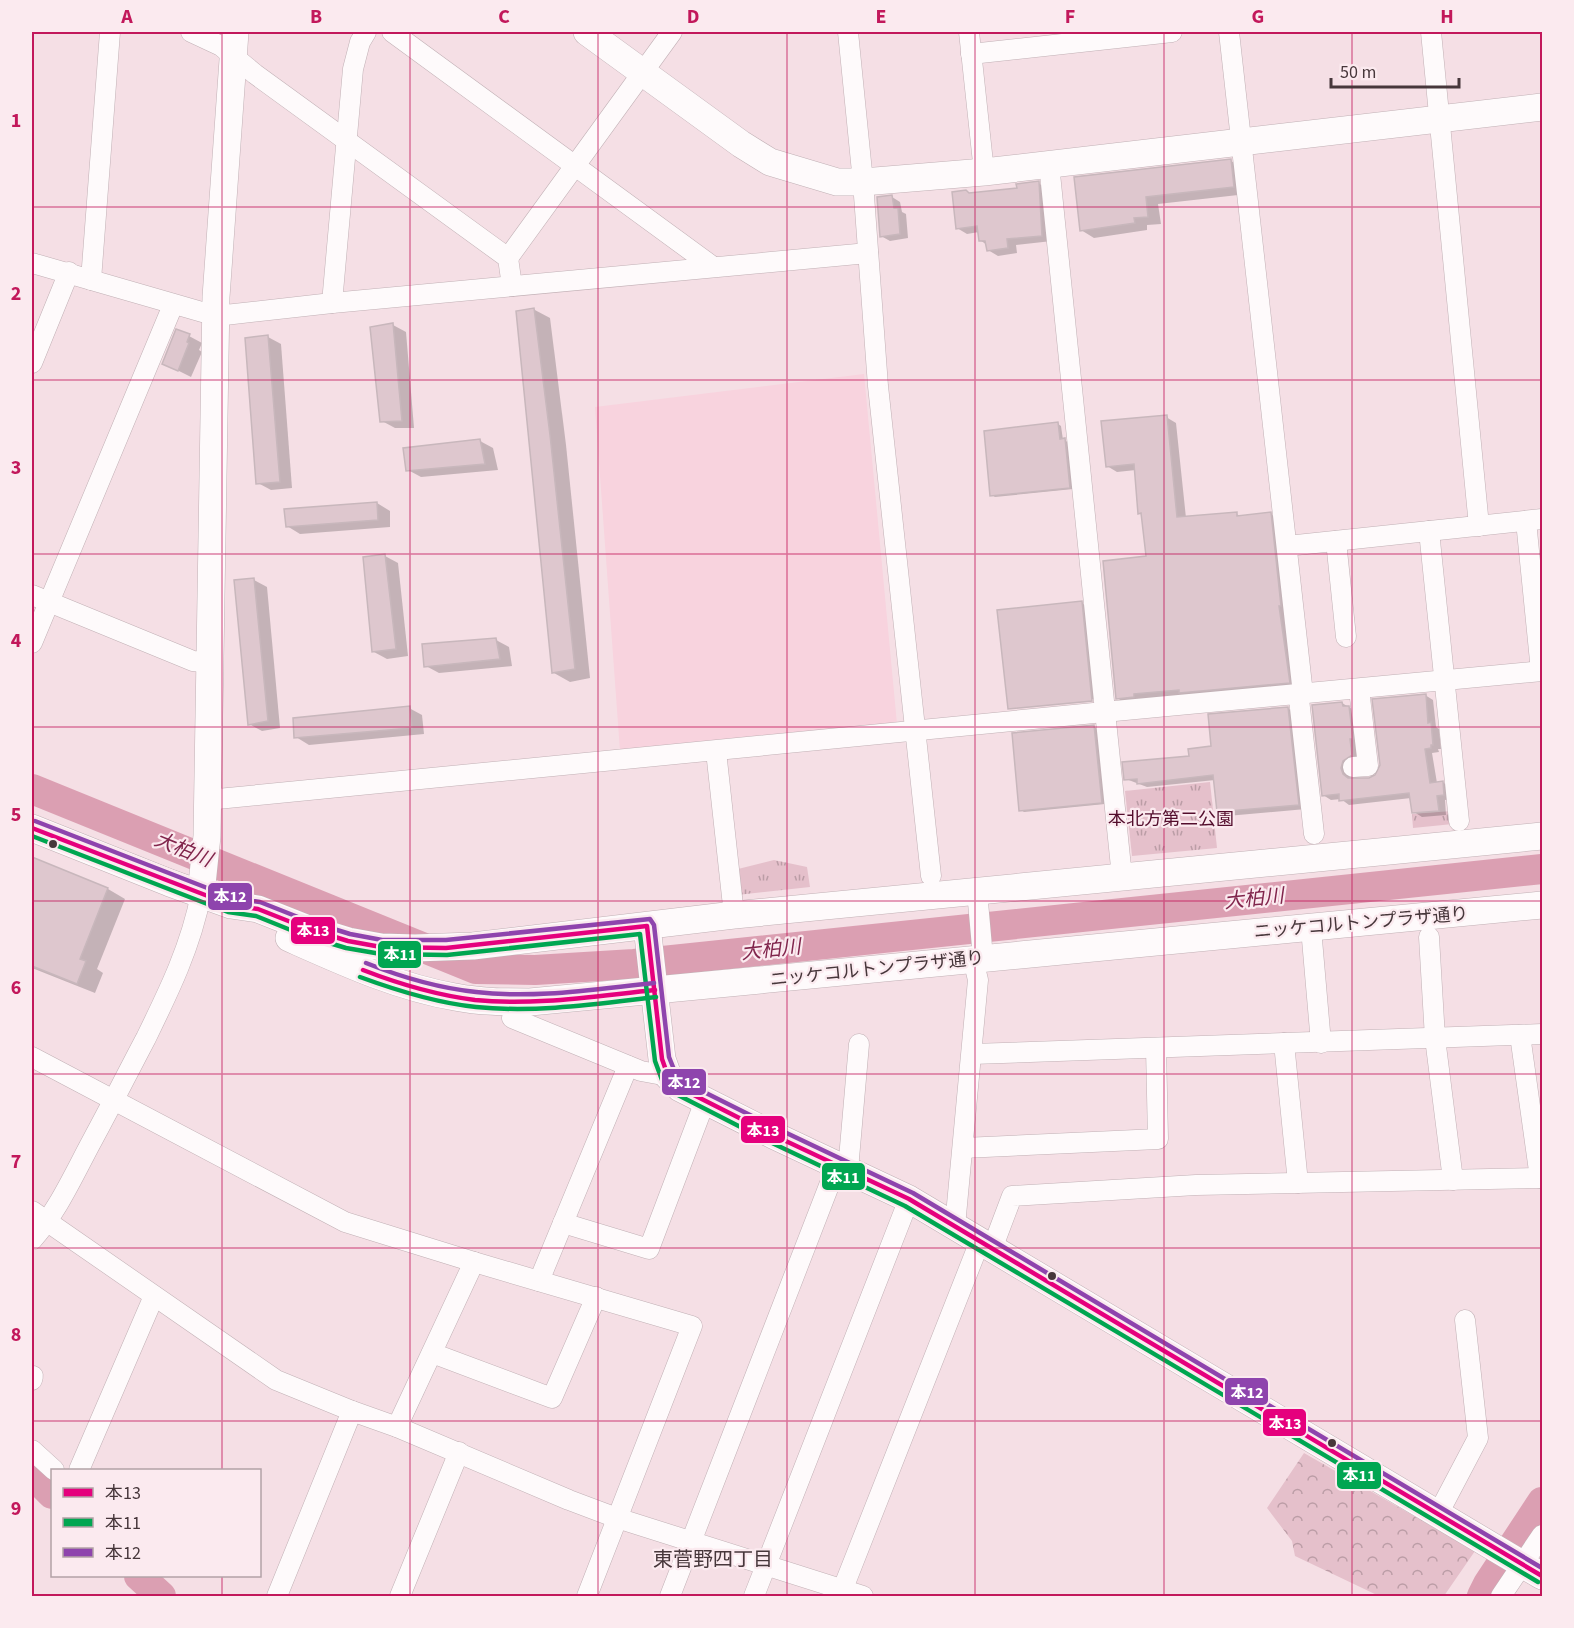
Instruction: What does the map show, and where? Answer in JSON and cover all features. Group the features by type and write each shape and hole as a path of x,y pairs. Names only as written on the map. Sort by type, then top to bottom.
{"street":[{"path":"91,280 110,32"},
{"path":"191,32 221,46 234,43"},
{"path":"332,303 352,69 360,42 366,32"},
{"path":"392,32 712,266"},
{"path":"587,32 741,144 770,162 837,182 984,172 1542,107"},
{"path":"508,258 672,32"},
{"path":"848,32 863,182 878,387 931,876"},
{"path":"969,32 984,172"},
{"path":"971,54 1172,32"},
{"path":"1229,32 1303,694 1299,699 1314,834"},
{"path":"1431,32 1479,526"},
{"path":"234,43 255,74 508,258 513,286"},
{"path":"32,1240 48,1222 114,1101 171,989 196,921 207,836 216,316 234,43"},
{"path":"1049,164 1122,877"},
{"path":"32,262 216,316 712,266 868,253"},
{"path":"32,363 69,272"},
{"path":"32,643 40,598 173,304"},
{"path":"207,800 1541,671 1534,520 1287,546"},
{"path":"1429,531 1459,821"},
{"path":"1336,541 1346,637"},
{"path":"40,598 193,662 211,663"},
{"path":"1353,767 1368,766 1359,689"},
{"path":"716,750 734,915"},
{"name":"ニッケコルトンプラザ通り","path":"32,828 202,884 255,924 398,983 457,998 494,1002 530,1002 654,983 978,959 1542,906"},
{"name":"ニッケコルトンプラザ通り","path":"231,905 258,909 306,928 348,941 381,946 446,948 648,931 734,915 1542,836"},
{"path":"955,1226 978,980 977,891"},
{"path":"1311,928 1321,1043"},
{"path":"648,931 659,1040 668,1076 680,1088 909,1199 1533,1570"},
{"path":"1430,937 1435,1038 1453,1180"},
{"path":"512,1018 641,1071 668,1076"},
{"path":"972,1054 1542,1034"},
{"path":"841,1593 986,1245 1012,1196 1196,1185 1541,1178 1520,1035"},
{"path":"1284,1043 1298,1183"},
{"path":"670,1596 843,1168 860,1044"},
{"path":"963,1148 1158,1139 1156,1048"},
{"path":"32,1057 345,1222 692,1326 588,1596"},
{"path":"539,1281 628,1065"},
{"path":"562,1223 649,1249 705,1101"},
{"path":"754,1596 909,1199"},
{"path":"32,1211 276,1380 459,1452 569,1500 617,1518 841,1593 863,1596"},
{"path":"397,1427 474,1262"},
{"path":"79,1469 154,1296"},
{"path":"432,1353 552,1398 596,1297"},
{"path":"1438,1514 1478,1438 1465,1320"},
{"path":"277,1596 352,1411"},
{"path":"32,1450 53,1469"},
{"path":"400,1596 459,1452"},
{"path":"1501,1596 1533,1570 1542,1535"}],"shaded area":[{"path":"864,374 897,724 620,751 595,407"}],"green space":[{"name":"本北方第二公園","path":"1210,782 1217,848 1132,856 1125,791"},
{"path":"1452,811 1453,824 1413,828 1412,814"},
{"path":"774,860 807,867 810,887 737,895 734,870"},
{"path":"1304,1453 1475,1551 1444,1596 1379,1596 1295,1556 1292,1541 1267,1508"}],"building":[{"path":"1231,159 1234,187 1146,197 1148,217 1134,218 1135,223 1080,231 1074,177"},
{"path":"1039,181 1042,236 1007,239 1008,248 987,251 985,241 979,241 977,226 956,229 952,192 966,190 969,193 1017,188 1016,184"},
{"path":"892,195 894,208 898,208 900,234 880,237 877,197"},
{"path":"534,308 575,669 552,673 516,311"},
{"path":"393,323 402,421 380,422 370,327"},
{"path":"176,329 190,334 187,342 189,343 178,371 162,364"},
{"path":"268,335 280,482 256,484 245,338"},
{"path":"1167,415 1177,517 1237,512 1237,516 1271,512 1281,606 1279,606 1290,683 1179,693 1179,690 1134,694 1134,697 1116,699 1103,561 1146,556 1141,513 1138,514 1134,464 1106,467 1101,421"},
{"path":"1058,422 1060,439 1065,438 1070,488 990,496 984,431"},
{"path":"480,439 485,464 406,471 403,448"},
{"path":"377,502 378,520 286,527 284,509"},
{"path":"385,554 396,649 372,652 363,557"},
{"path":"254,578 268,721 248,725 234,580"},
{"path":"1082,601 1092,701 1008,709 997,610"},
{"path":"496,638 500,659 424,667 422,644"},
{"path":"1426,694 1428,723 1431,722 1433,745 1425,749 1430,783 1443,781 1444,795 1437,796 1439,811 1412,813 1409,793 1339,801 1339,794 1322,796 1312,705 1342,702 1343,706 1349,706 1353,739 1350,739 1352,755 1343,761 1341,768 1343,774 1348,778 1369,778 1375,775 1380,765 1372,699"},
{"path":"410,706 412,728 294,738 293,718"},
{"path":"1288,707 1299,805 1217,812 1213,775 1137,784 1137,779 1124,780 1122,762 1189,756 1188,749 1211,746 1208,714"},
{"path":"1094,725 1102,803 1019,811 1012,733"},
{"path":"32,857 108,888 80,959 86,961 77,984 32,966"}],"waterway":[{"name":"大柏川","path":"32,789 476,969 535,970 634,964 1542,869"},
{"path":"32,1474 51,1493"},
{"path":"1482,1596 1542,1502"},
{"path":"140,1577 161,1596"}],"transit line":[{"name":"本12","path":"35,821 233,898 260,902 308,921 350,934 382,940 446,940 650,919 654,925 669,1057 675,1072 684,1082 913,1193 1542,1568"},
{"name":"本13","path":"32,828 231,905 258,909 306,928 348,941 381,947 446,948 647,926 662,1059 668,1076 680,1088 909,1199 1542,1576"},
{"name":"本11","path":"32,836 228,912 256,916 303,935 346,948 381,954 447,955 640,934 655,1061 662,1080 676,1094 770,1142 905,1206 1538,1582"},
{"name":"本12","path":"366,963 434,985 498,994 565,992 654,983"},
{"name":"本13","path":"363,970 446,995 498,1002 542,1001 655,990"},
{"name":"本11","path":"360,977 432,999 498,1009 566,1007 656,997"}],"district":[{"name":"東菅野四丁目","path":"713,1560"}]}
